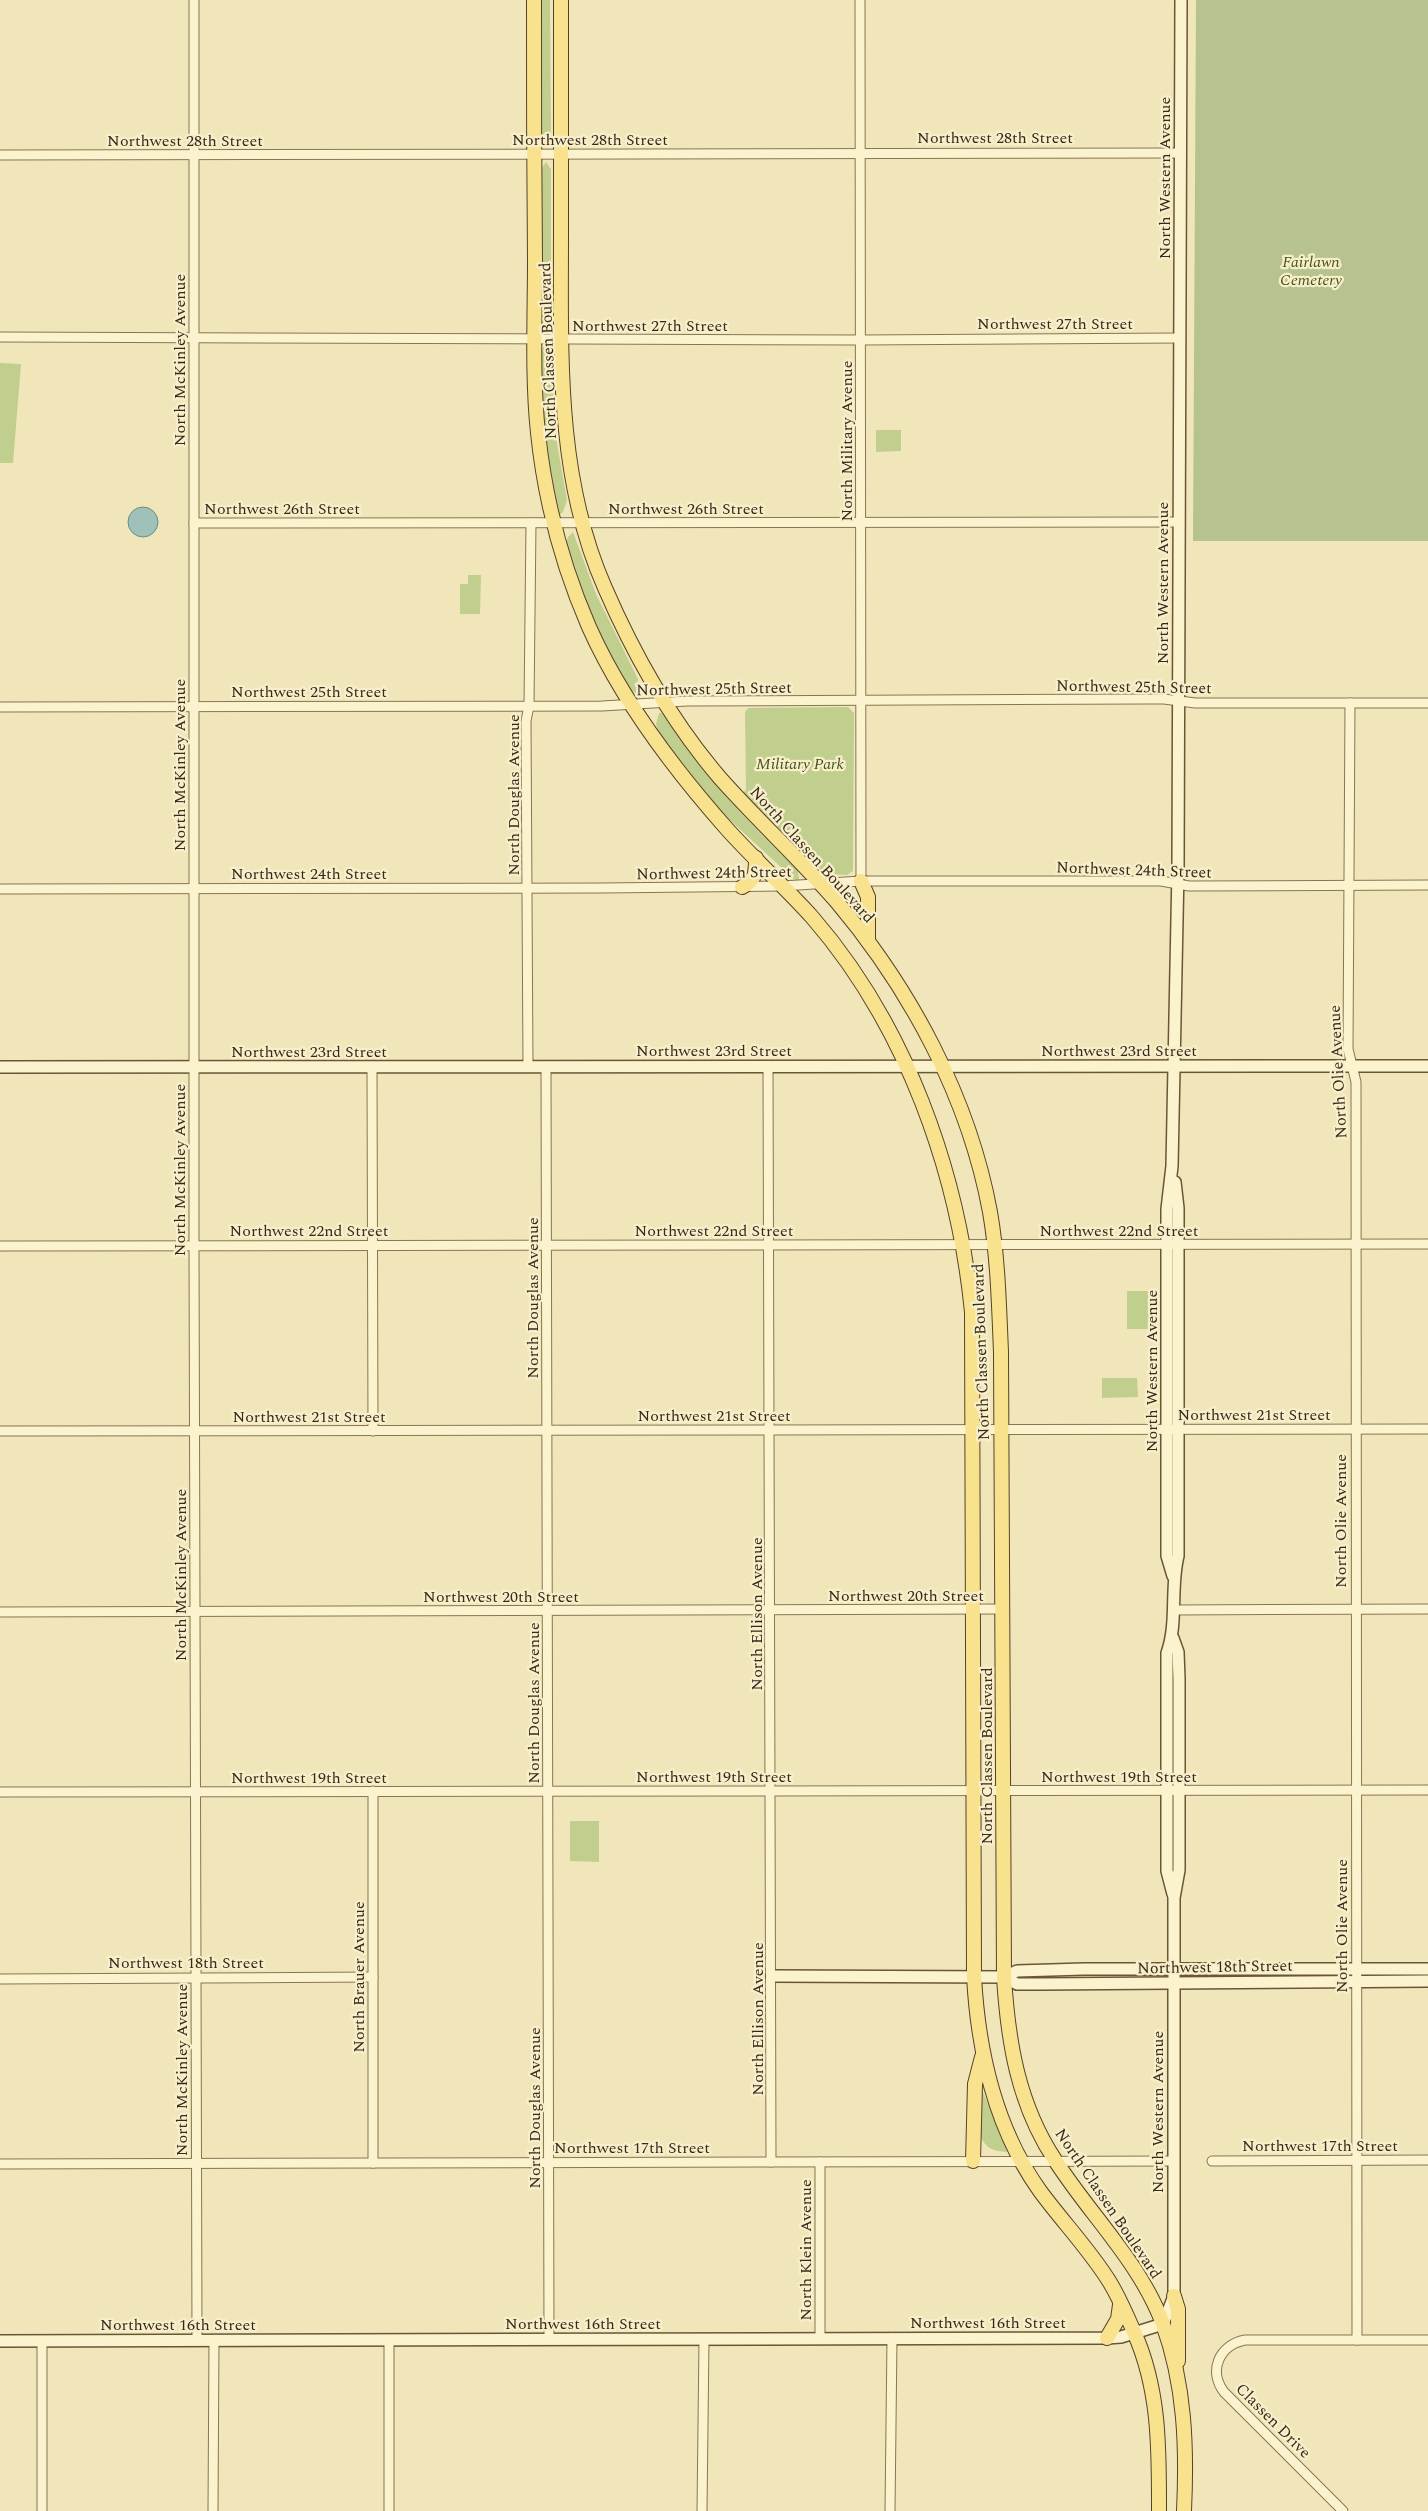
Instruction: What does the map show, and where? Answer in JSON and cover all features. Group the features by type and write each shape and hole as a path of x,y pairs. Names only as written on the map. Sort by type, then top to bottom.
{"main road":[{"name":"North Classen Boulevard","path":"534,0 537,430 552,523 567,570 589,627 631,704 684,779 812,918 859,978 878,1010 906,1067 927,1117 940,1156 962,1244 971,1310 974,1976 982,2054 995,2101 1022,2162 1039,2190 1109,2282 1134,2333 1145,2361 1156,2410 1159,2511"},
{"name":"North Classen Boulevard","path":"561,0 561,340 567,444 583,523 603,586 637,654 665,703 719,776 821,884 868,941 895,980 943,1066 970,1138 984,1186 990,1215 999,1298 1003,1609 1004,1977 1006,2021 1014,2062 1030,2112 1055,2162 1130,2262 1163,2324 1178,2379 1186,2431 1184,2511"},
{"path":"742,887 753,880 756,872 756,858"},
{"path":"861,881 868,897 868,941"},
{"path":"973,2162 975,2084 982,2054"},
{"path":"1174,2296 1178,2309 1178,2379"},
{"path":"1107,2338 1118,2319 1120,2305"}],"street":[{"name":"North McKinley Avenue","path":"194,0 194,1245 197,2340"},
{"name":"North Military Avenue","path":"860,0 861,881"},
{"name":"North Western Avenue","path":"1163,2324 1174,2296 1174,1898 1179,1870 1173,1790 1178,1652 1172,1638 1173,1576 1178,1556 1172,1430 1172,1245 1167,1209 1172,1166 1177,884 1181,0"},
{"name":"Northwest 28th Street","path":"0,155 1180,153"},
{"name":"Northwest 27th Street","path":"0,337 561,340 1180,338"},
{"name":"Northwest 26th Street","path":"194,523 1179,522"},
{"name":"North Douglas Avenue","path":"528,1067 526,721 528,706 531,523"},
{"name":"Northwest 25th Street","path":"0,707 528,706 861,700 1164,698 1195,703 1428,702"},
{"name":"North Olie Avenue","path":"1350,702 1348,1050 1356,1082 1357,2340"},
{"name":"Northwest 24th Street","path":"0,889 742,887 861,881 1162,881 1189,886 1428,886"},
{"name":"North Ellison Avenue","path":"768,1066 771,1610 771,2162"},
{"name":"Northwest 23rd Street","path":"0,1068 1428,1066"},
{"path":"372,1067 373,1430"},
{"name":"North Douglas Avenue","path":"546,1067 549,2339"},
{"name":"Northwest 22nd Street","path":"0,1246 1428,1244"},
{"name":"Northwest 21st Street","path":"0,1431 1428,1429"},
{"name":"Northwest 20th Street","path":"0,1612 1003,1609"},
{"path":"1173,1610 1428,1610"},
{"name":"Northwest 19th Street","path":"0,1792 1428,1790"},
{"name":"North Brauer Avenue","path":"373,1792 373,2163"},
{"path":"1103,1969 1103,1985"},
{"name":"Northwest 18th Street","path":"772,1976 1004,1977 1017,1971 1174,1969 1356,1975 1428,1981"},
{"name":"Northwest 18th Street","path":"1004,1977 1016,1984 1103,1985 1356,1975 1428,1969"},
{"name":"Northwest 18th Street","path":"0,1979 373,1977"},
{"name":"Northwest 17th Street","path":"1212,2161 1428,2160"},
{"name":"Northwest 17th Street","path":"0,2164 1174,2161"},
{"name":"North Klein Avenue","path":"820,2162 820,2338"},
{"name":"Northwest 16th Street","path":"0,2341 1107,2338 1121,2337 1163,2324"},
{"path":"890,2511 892,2338"},
{"path":"702,2511 704,2339"},
{"path":"213,2511 214,2340"},
{"path":"389,2340 389,2511"},
{"name":"Classen Drive","path":"1343,2511 1220,2386 1216,2375 1217,2362 1234,2344 1252,2340 1357,2340"},
{"path":"1357,2340 1428,2340"},
{"path":"42,2341 42,2511"}],"green space":[{"path":"540,0 550,0 551,135 550,141 545,145 541,140"},
{"name":"Fairlawn Cemetery","path":"1196,0 1428,0 1428,541 1193,541"},
{"path":"546,162 551,169 551,322 547,329 542,327 540,321 541,169"},
{"path":"544,346 549,348 551,353 555,432 567,500 563,512 558,516 542,420 541,352"},
{"path":"0,363 21,364 13,463 0,463"},
{"path":"876,430 901,430 901,451 876,452"},
{"path":"573,532 596,594 638,679 636,693 632,692 598,631 573,570 566,544 568,537"},
{"path":"468,575 481,575 480,614 460,614 460,584 468,584"},
{"name":"Military Park","path":"848,707 854,713 853,871 847,875 824,874 743,793 746,790 745,712 748,708"},
{"path":"659,713 662,713 692,756 726,796 798,871 799,879 797,882 719,810 658,731 656,724"},
{"path":"1127,1291 1148,1291 1149,1329 1127,1329"},
{"path":"1102,1378 1137,1378 1138,1397 1102,1398"},
{"path":"570,1821 599,1821 599,1862 570,1861"},
{"path":"981,2088 1008,2149 1007,2152 990,2148 980,2135"}],"water":[{"path":"143,507 154,511 158,522 154,533 143,537 132,533 128,522 132,511"}]}
